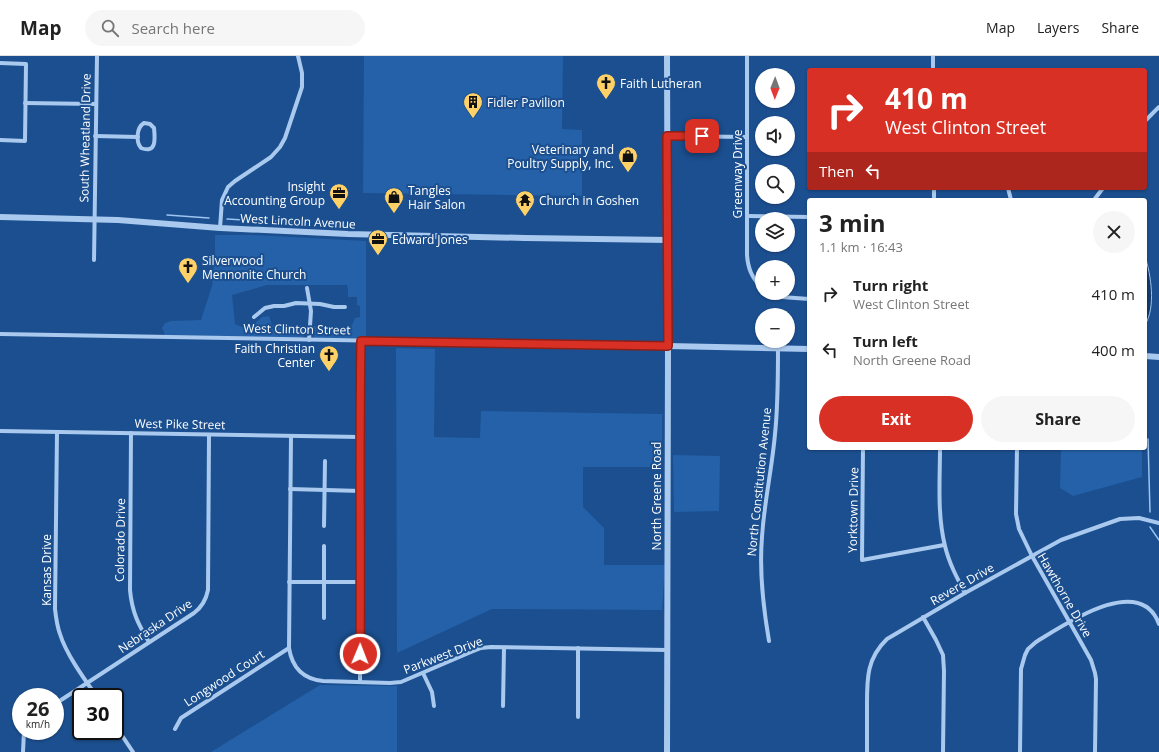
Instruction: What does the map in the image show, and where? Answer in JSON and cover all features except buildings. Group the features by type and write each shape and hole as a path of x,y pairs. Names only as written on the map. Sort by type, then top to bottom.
{"street":[{"name":"South Wheatland Drive","path":"94,260 96,56"},
{"path":"220,228 221,205 223,196 228,187 272,157 285,138 302,87 302,73 298,56"},
{"name":"North Greene Road","path":"667,56 667,752"},
{"name":"Greenway Drive","path":"747,56 748,263 750,271 755,279"},
{"path":"933,56 933,68"},
{"path":"0,63 26,64 25,141 0,140"},
{"path":"26,103 96,104"},
{"path":"1147,119 1159,107"},
{"path":"141,124 151,124 154,128 153,146 148,150 141,148 138,144 138,136 138,130 141,124"},
{"path":"95,136 138,136"},
{"path":"667,136 747,136"},
{"path":"1096,198 1102,190"},
{"path":"747,216 807,217"},
{"name":"West Lincoln Avenue","path":"0,218 95,219 220,228 382,236 668,240"},
{"path":"308,288 311,317 309,340"},
{"path":"795,298 807,299"},
{"path":"254,317 262,310 269,307 284,306 296,303 345,307"},
{"name":"West Clinton Street","path":"0,334 807,349"},
{"path":"360,682 361,341"},
{"name":"North Constitution Avenue","path":"769,641 764,615 761,581 761,548 762,528 776,427 778,349"},
{"path":"1147,356 1159,357"},
{"name":"West Pike Street","path":"0,431 360,437"},
{"name":"Kansas Drive","path":"57,432 55,610 60,635 65,646 91,688"},
{"name":"Colorado Drive","path":"131,433 130,596 133,612 137,622 149,642"},
{"name":"Nebraska Drive","path":"64,698 194,613 203,605 208,590 209,435"},
{"name":"Parkwest Drive","path":"291,436 289,648 290,656 297,668 310,679 323,682 401,682 481,648 491,647 667,650"},
{"name":"Yorktown Drive","path":"863,450 862,560 944,545"},
{"path":"940,450 940,516 944,545 951,566 965,593"},
{"name":"Hawthorne Drive","path":"1017,450 1016,514 1019,529 1032,556 1090,660 1095,673 1095,752"},
{"path":"324,526 325,461"},
{"path":"290,489 361,491"},
{"name":"Revere Drive","path":"867,752 868,672 879,647 888,639 965,593 1061,540 1120,518 1139,518 1159,523"},
{"path":"324,546 324,618"},
{"path":"289,582 361,582"},
{"path":"1020,752 1020,678 1022,660 1028,649 1036,642 1069,622 1101,607 1113,604 1133,601 1147,606 1155,615 1159,624"},
{"path":"923,618 943,655 943,752"},
{"name":"Longwood Court","path":"175,729 181,718 289,648"},
{"path":"503,706 504,648"},
{"path":"578,648 578,717"},
{"path":"423,673 432,692 434,706"},
{"path":"124,738 133,752"},
{"path":"23,752 24,740"}],"shaded area":[{"path":"364,56 563,56 562,129 582,130 582,196 363,193"},
{"path":"215,235 252,235 366,241 366,338 314,338 314,326 349,328 355,318 360,317 360,306 357,305 357,297 348,297 347,285 267,285 232,295 235,324 242,327 251,327 262,317 269,316 272,325 304,325 305,332 302,338 165,335 162,328 165,323 171,321 201,320 212,286"},
{"path":"1147,264 1151,281 1151,300 1147,320"},
{"path":"396,348 435,349 434,437 480,438 481,411 662,414 662,467 583,467 583,507 604,528 604,565 665,565 662,610 492,609 397,653"},
{"path":"1061,450 1142,450 1142,477 1073,496 1060,488"},
{"path":"673,455 720,456 719,511 674,512"},
{"path":"320,685 397,686 397,752 211,752"}],"waterway":[{"path":"167,215 209,218"},
{"path":"227,219 262,221"},
{"path":"275,221 310,224"},
{"path":"325,225 348,226"},
{"path":"1148,439 1150,512"},
{"path":"1150,527 1159,540"}],"place":[{"name":"Faith Lutheran","path":"606,100"},
{"name":"Fidler Pavilion","path":"473,119"},
{"name":"Veterinary and Poultry Supply, Inc.","path":"628,173"},
{"name":"Insight Accounting Group","path":"339,210"},
{"name":"Tangles Hair Salon","path":"394,214"},
{"name":"Church in Goshen","path":"525,217"},
{"name":"Edward Jones","path":"378,256"},
{"name":"Silverwood Mennonite Church","path":"188,284"},
{"name":"Faith Christian Center","path":"329,372"}],"route":[{"path":"360,654 361,341 668,346 667,136 702,136"}]}
